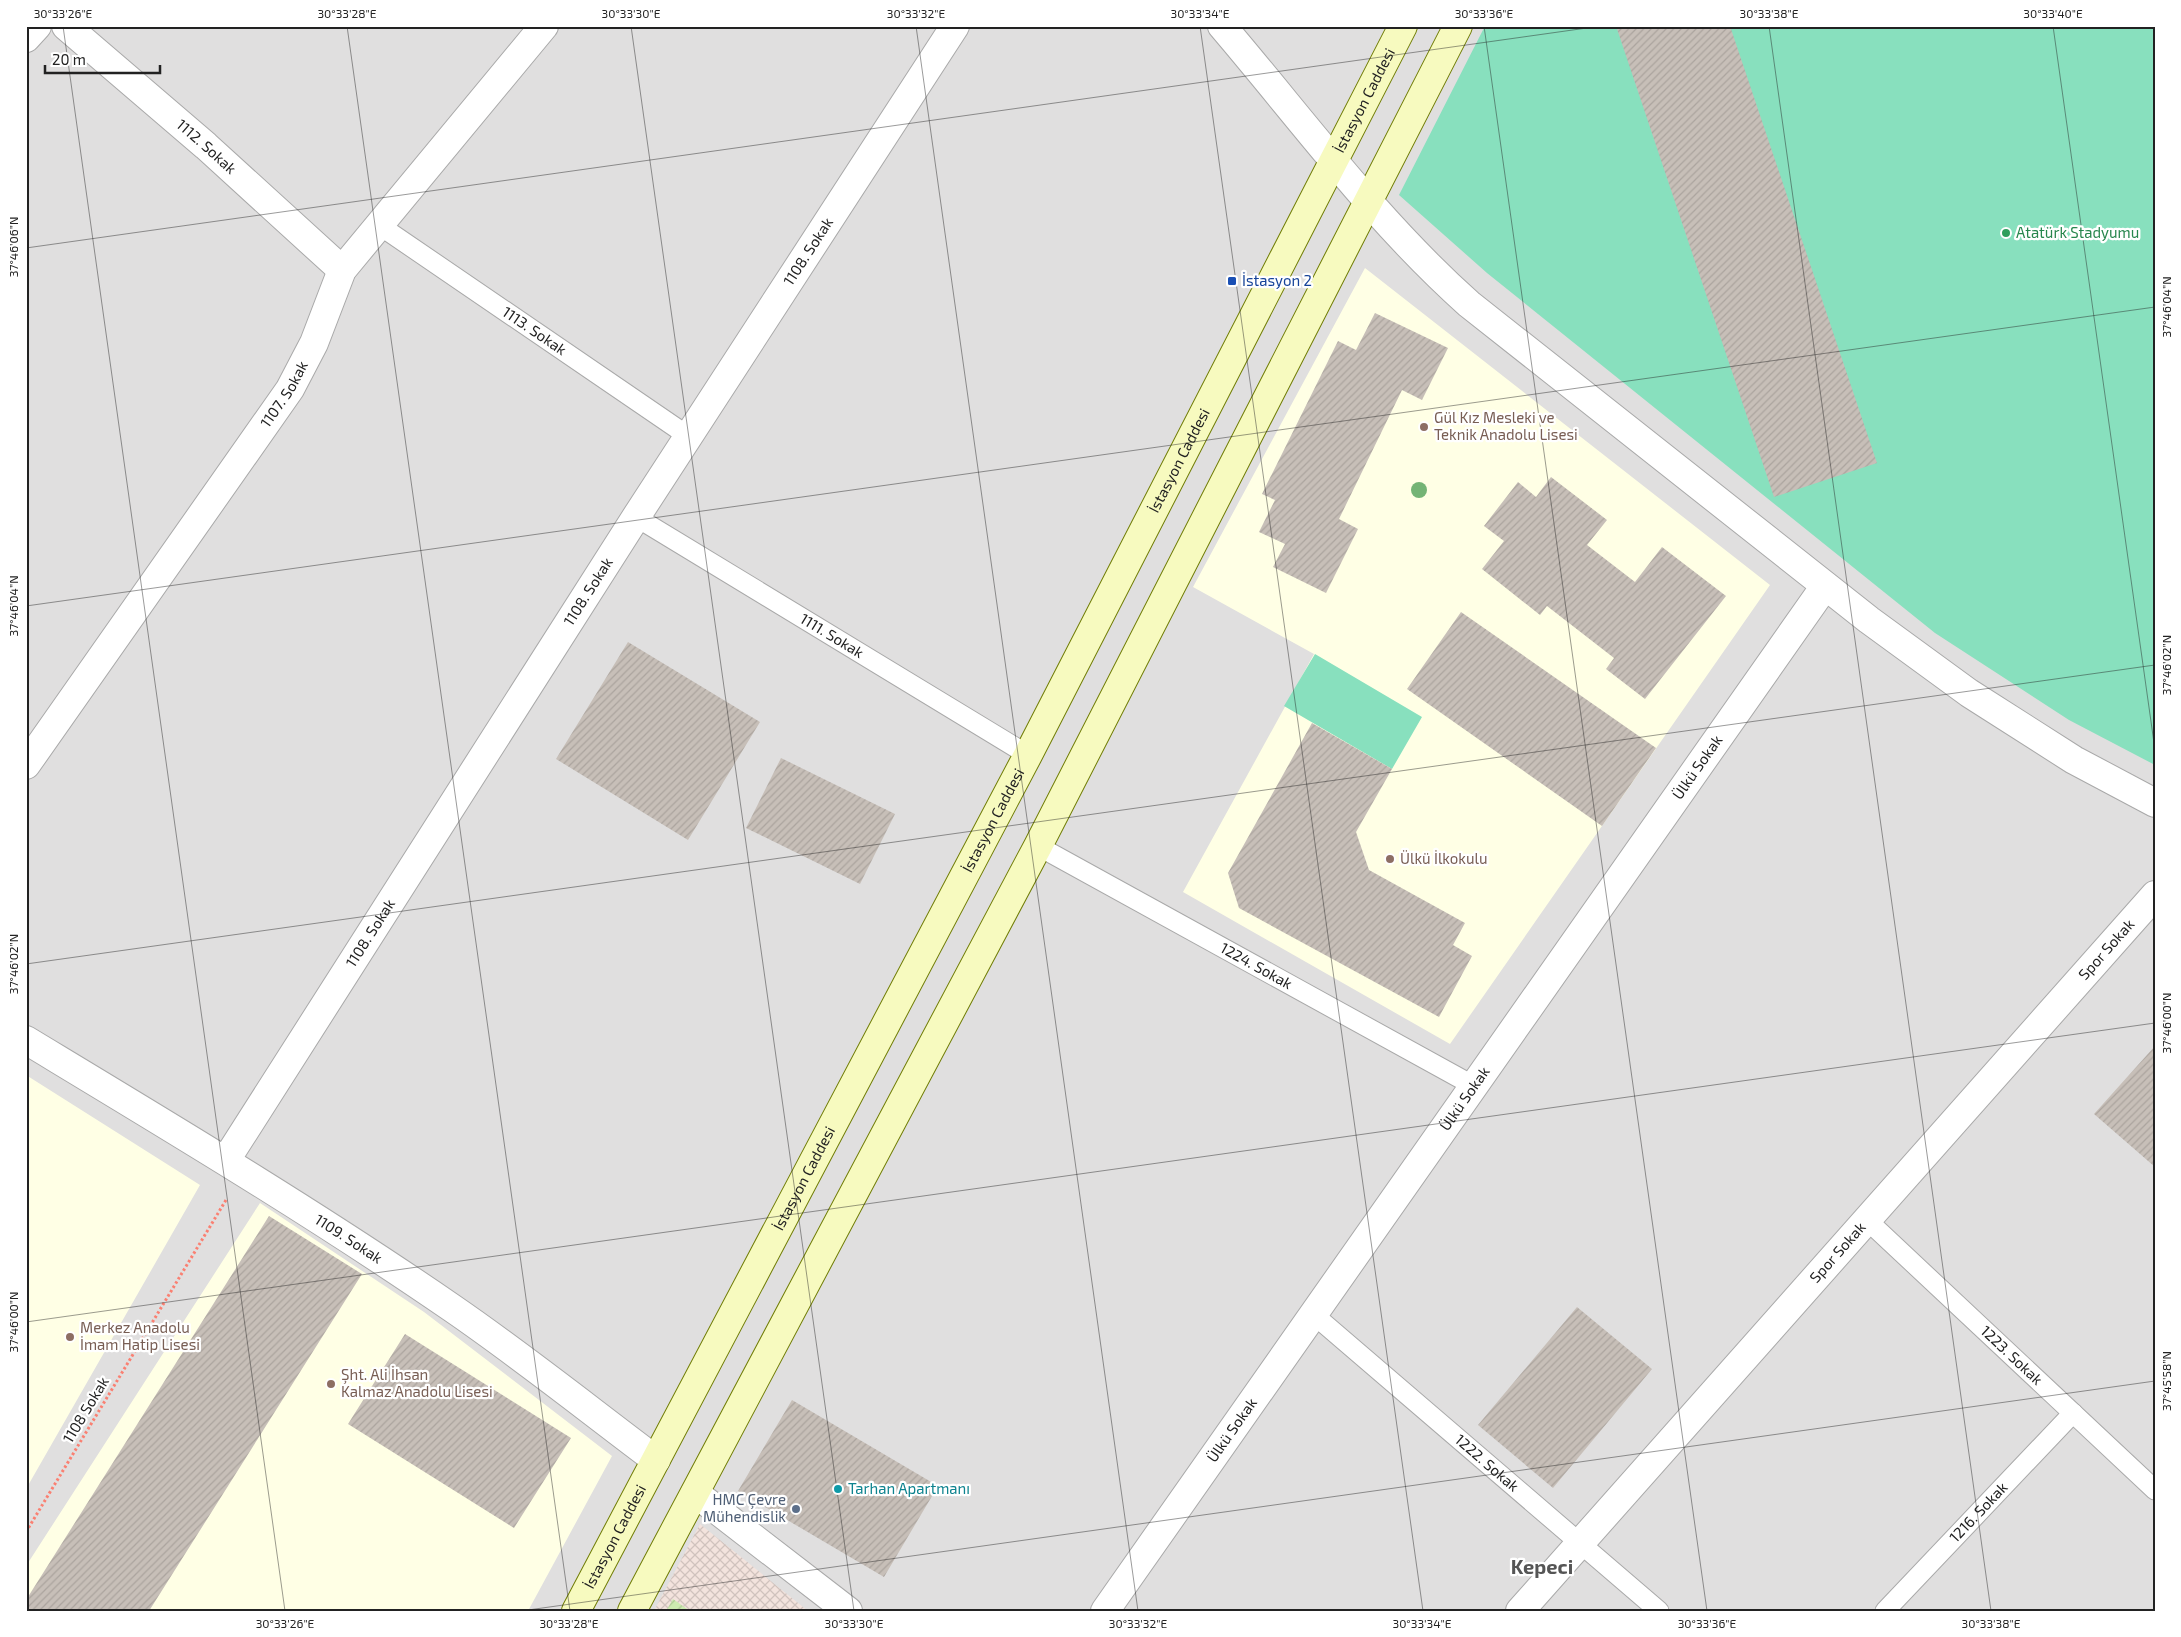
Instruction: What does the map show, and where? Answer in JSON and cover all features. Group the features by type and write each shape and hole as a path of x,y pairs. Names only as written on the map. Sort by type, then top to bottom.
{"main road":[{"name":"İstasyon Caddesi","path":"576,1611 1028,755 1403,26"},
{"path":"632,1611 1038,846 1458,26"}],"street":[{"path":"26,38 37,26"},
{"name":"1112. Sokak","path":"66,26 206,146 342,270"},
{"name":"1107. Sokak","path":"26,766 290,389 314,343 342,270 544,26"},
{"name":"1108. Sokak","path":"234,1166 636,517 956,26"},
{"path":"1222,26 1368,204 1435,274 1469,304 1825,586 1968,693 2074,760 2155,803"},
{"name":"Ülkü Sokak","path":"1105,1611 1825,586"},
{"name":"Spor Sokak","path":"1520,1611 2155,895"},
{"name":"1109. Sokak","path":"26,1040 234,1166 454,1309 656,1460"},
{"path":"696,1493 848,1611"}],"lane":[{"name":"1113. Sokak","path":"379,225 688,436"},
{"name":"1111. Sokak","path":"636,517 1028,755"},
{"name":"1224. Sokak","path":"1038,846 1474,1086"},
{"name":"1223. Sokak","path":"1867,1220 2155,1490"},
{"name":"1222. Sokak","path":"1313,1314 1659,1611"},
{"name":"1216. Sokak","path":"1885,1611 2073,1413"}],"path":[{"name":"1108 Sokak","path":"26,1532 234,1166"}],"shaded area":[{"path":"26,26 2155,26 2155,1611 26,1611"},
{"name":"Gül Kız Mesleki ve Teknik Anadolu Lisesi","path":"1365,268 1770,585 1450,1044 1183,892 1314,654 1193,587"},
{"name":"Merkez Anadolu İmam Hatip Lisesi","path":"26,1075 200,1185 26,1489"},
{"name":"Şht. Ali İhsan Kalmaz Anadolu Lisesi","path":"260,1203 424,1312 612,1456 528,1611 26,1611 26,1566"},
{"path":"700,1524 808,1611 654,1611"}],"green space":[{"path":"1485,26 2155,26 2155,765 2069,720 1935,633 1487,273 1399,195"},
{"path":"1315,654 1422,717 1392,769 1284,706"},
{"path":"673,1599 690,1611 666,1611"}],"building":[{"path":"1616,26 1730,26 1877,463 1774,497"},
{"path":"1375,313 1448,348 1422,400 1402,390 1339,519 1358,529 1326,593 1273,567 1285,544 1259,532 1275,500 1262,494 1338,341 1356,350"},
{"path":"1551,477 1607,520 1587,545 1635,582 1662,547 1726,596 1645,699 1606,669 1614,658 1547,606 1540,615 1482,569 1504,541 1484,526 1518,482 1536,497"},
{"path":"1461,612 1656,748 1602,826 1407,689"},
{"path":"628,642 760,722 688,840 556,759"},
{"name":"Ülkü İlkokulu","path":"1312,723 1392,769 1356,832 1369,870 1465,923 1453,945 1472,956 1439,1017 1239,908 1228,873"},
{"path":"781,758 895,814 860,884 746,828"},
{"path":"2155,1046 2155,1167 2094,1114"},
{"path":"269,1216 362,1274 149,1611 26,1611 26,1600"},
{"path":"1577,1307 1652,1369 1553,1488 1478,1425"},
{"path":"405,1334 571,1438 514,1528 348,1424"},
{"name":"Tarhan Apartmanı","path":"792,1400 938,1486 884,1577 738,1491"}],"place":[{"name":"Atatürk Stadyumu","path":"2006,233"},
{"name":"İstasyon 2","path":"1232,281"},
{"name":"Gül Kız Mesleki ve Teknik Anadolu Lisesi","path":"1424,427"},
{"name":"Ülkü İlkokulu","path":"1390,859"},
{"name":"Merkez Anadolu İmam Hatip Lisesi","path":"70,1337"},
{"name":"Şht. Ali İhsan Kalmaz Anadolu Lisesi","path":"331,1384"},
{"name":"Tarhan Apartmanı","path":"838,1489"},
{"name":"HMC Çevre Mühendislik","path":"796,1509"}],"district":[{"name":"Kepeci","path":"1542,1567"}]}
